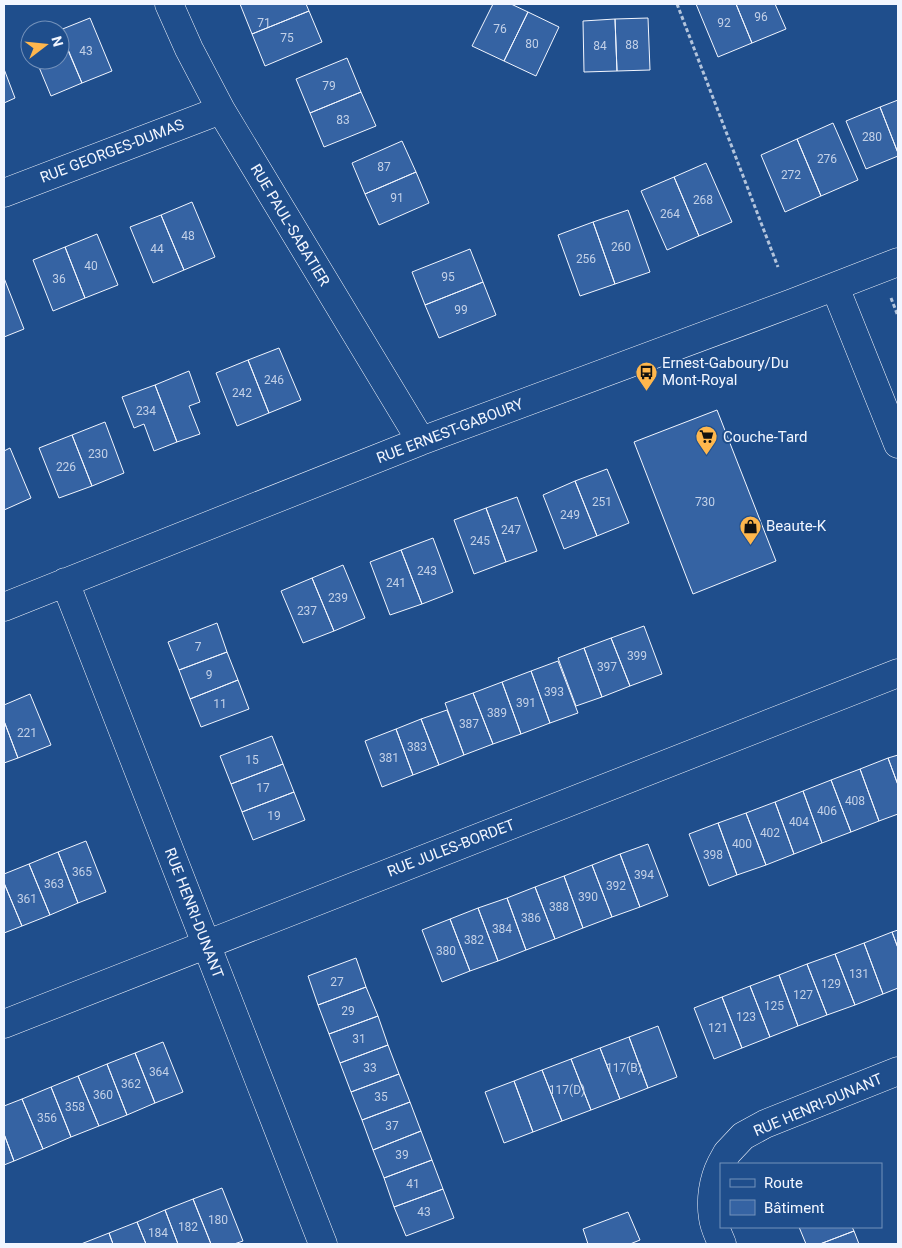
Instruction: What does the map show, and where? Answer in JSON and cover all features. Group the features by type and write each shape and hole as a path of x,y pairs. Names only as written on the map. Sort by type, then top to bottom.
{"street":[{"name":"RUE PAUL-SABATIER","path":"169,4 189,49 221,110 421,441"},
{"name":"RUE GEORGES-DUMAS","path":"4,193 221,110"},
{"name":"RUE ERNEST-GABOURY","path":"4,607 421,441 898,262"},
{"path":"835,287 898,444"},
{"name":"RUE HENRI-DUNANT","path":"65,582 324,1244"},
{"name":"RUE JULES-BORDET","path":"4,1024 898,673"},
{"name":"RUE HENRI-DUNANT","path":"722,1163 727,1152 743,1136 765,1124 898,1071"},
{"name":"RUE HENRI-DUNANT","path":"720,1166 717,1171 712,1198 713,1219 722,1244"}],"path":[{"path":"677,4 778,267"},
{"path":"890,296 898,316"}],"building":[{"path":"240,4 306,4 309,11 252,34"},
{"path":"493,4 511,4 528,12 504,61 472,46"},
{"path":"696,4 736,4 752,43 718,57"},
{"path":"736,4 775,4 786,29 752,43"},
{"path":"309,11 322,42 265,66 252,34"},
{"path":"528,12 559,27 536,76 504,61"},
{"path":"90,18 112,71 82,83 70,54 70,26"},
{"path":"648,18 650,70 617,71 615,19"},
{"path":"615,19 617,71 584,72 583,21"},
{"path":"70,55 82,83 51,96 40,70 70,70"},
{"path":"347,58 361,92 310,113 296,79"},
{"path":"4,69 15,98 4,103"},
{"path":"361,92 376,126 324,147 310,113"},
{"path":"898,100 898,153 880,107"},
{"path":"880,107 898,156 866,169 846,121"},
{"path":"833,123 858,180 821,196 797,139"},
{"path":"797,139 821,196 785,212 761,155"},
{"path":"402,141 416,172 365,194 352,163"},
{"path":"706,163 732,222 699,236 674,177"},
{"path":"416,172 429,203 379,225 365,194"},
{"path":"674,177 699,236 667,250 641,191"},
{"path":"192,202 215,257 184,270 161,215"},
{"path":"628,210 650,272 615,284 593,222"},
{"path":"161,215 184,270 153,283 130,227"},
{"path":"593,222 615,284 580,296 558,235"},
{"path":"97,234 118,285 85,298 65,247"},
{"path":"65,247 85,298 53,311 33,260"},
{"path":"470,249 483,282 425,305 412,272"},
{"path":"4,278 24,329 4,337"},
{"path":"483,282 496,315 439,338 425,305"},
{"path":"279,348 301,400 269,413 248,360"},
{"path":"248,360 269,413 237,426 216,373"},
{"path":"189,371 200,402 189,406 200,434 177,442 155,385"},
{"path":"155,385 177,442 154,451 144,424 134,428 122,397"},
{"path":"717,410 776,561 693,594 634,442"},
{"path":"105,422 124,473 92,486 72,435"},
{"path":"72,435 92,486 59,498 39,448"},
{"path":"10,448 31,498 4,510 4,451"},
{"path":"607,469 629,523 597,536 575,481"},
{"path":"575,481 597,536 564,549 543,495"},
{"path":"517,497 537,551 506,562 486,508"},
{"path":"486,508 506,562 474,574 454,520"},
{"path":"433,538 453,592 422,604 401,550"},
{"path":"401,550 422,604 390,615 370,562"},
{"path":"343,565 365,618 334,631 312,578"},
{"path":"312,578 334,631 303,643 281,591"},
{"path":"217,623 227,652 179,670 168,642"},
{"path":"644,626 662,674 630,686 611,638"},
{"path":"611,638 630,686 602,697 584,648"},
{"path":"584,648 602,697 576,706 558,658"},
{"path":"227,652 238,680 190,699 179,670"},
{"path":"558,661 578,713 550,723 531,671"},
{"path":"531,671 550,723 521,734 502,682"},
{"path":"238,680 249,709 201,727 190,699"},
{"path":"502,682 521,734 493,744 473,693"},
{"path":"473,693 493,744 464,755 445,703"},
{"path":"30,694 51,745 18,758 4,721 4,705"},
{"path":"447,710 464,755 439,765 421,719"},
{"path":"421,719 439,765 413,775 396,729"},
{"path":"4,721 18,758 4,763"},
{"path":"396,729 413,775 382,787 365,741"},
{"path":"272,736 283,764 231,784 220,756"},
{"path":"898,755 898,785 888,758"},
{"path":"888,758 898,785 898,814 879,821 860,769"},
{"path":"283,764 294,792 242,812 231,784"},
{"path":"860,769 879,821 851,832 831,780"},
{"path":"831,780 851,832 822,843 803,791"},
{"path":"803,791 822,843 794,854 775,802"},
{"path":"294,792 305,820 253,840 242,812"},
{"path":"775,802 794,854 766,865 746,813"},
{"path":"746,813 766,865 737,875 718,823"},
{"path":"718,823 737,875 709,886 689,834"},
{"path":"86,841 106,892 78,903 58,852"},
{"path":"648,844 668,896 640,907 620,854"},
{"path":"58,852 78,903 50,915 29,864"},
{"path":"620,854 640,907 612,917 592,865"},
{"path":"29,864 50,915 22,926 4,883 4,874"},
{"path":"592,865 612,917 583,928 564,876"},
{"path":"564,876 583,928 555,939 535,887"},
{"path":"4,883 22,926 4,933"},
{"path":"535,887 555,939 526,950 507,898"},
{"path":"507,898 526,950 498,961 478,908"},
{"path":"478,908 498,961 470,971 450,919"},
{"path":"450,919 470,971 442,982 422,930"},
{"path":"898,930 898,948 892,932"},
{"path":"892,932 898,948 898,988 883,994 864,943"},
{"path":"864,943 883,994 855,1005 835,954"},
{"path":"835,954 855,1005 827,1015 807,964"},
{"path":"356,958 366,987 318,1005 308,976"},
{"path":"807,964 827,1015 798,1026 779,975"},
{"path":"779,975 798,1026 770,1037 750,986"},
{"path":"750,986 770,1037 742,1048 722,997"},
{"path":"366,987 378,1016 329,1034 318,1005"},
{"path":"722,997 742,1048 714,1059 694,1008"},
{"path":"378,1016 388,1045 340,1063 329,1034"},
{"path":"658,1026 677,1077 648,1088 629,1037"},
{"path":"629,1037 648,1088 620,1099 600,1048"},
{"path":"163,1042 183,1092 155,1103 135,1053"},
{"path":"388,1045 399,1074 351,1092 340,1063"},
{"path":"600,1048 620,1099 591,1110 571,1059"},
{"path":"135,1053 155,1103 127,1115 107,1064"},
{"path":"571,1059 591,1110 562,1121 542,1070"},
{"path":"107,1064 127,1115 99,1126 78,1076"},
{"path":"542,1070 562,1121 533,1132 514,1081"},
{"path":"399,1074 410,1102 362,1120 351,1092"},
{"path":"78,1076 99,1126 71,1137 51,1087"},
{"path":"514,1081 533,1132 504,1143 485,1092"},
{"path":"51,1087 71,1137 43,1149 22,1099"},
{"path":"22,1099 43,1149 14,1161 4,1134 4,1106"},
{"path":"410,1102 421,1131 373,1150 362,1120"},
{"path":"421,1131 432,1160 384,1178 373,1150"},
{"path":"4,1134 14,1161 4,1165"},
{"path":"432,1160 443,1189 394,1207 384,1178"},
{"path":"222,1188 243,1241 234,1244 211,1244 193,1199"},
{"path":"443,1189 454,1218 406,1236 394,1207"},
{"path":"193,1199 211,1244 178,1244 165,1210"},
{"path":"165,1210 178,1244 146,1244 137,1222"},
{"path":"628,1212 640,1240 630,1244 588,1244 583,1229"},
{"path":"137,1222 146,1244 113,1244 109,1233"},
{"path":"799,1228 852,1228 854,1231 820,1244 806,1244"},
{"path":"854,1231 859,1244 820,1244"},
{"path":"109,1233 113,1244 81,1244"}],"place":[{"name":"Ernest-Gaboury/Du Mont-Royal","path":"646,391"},
{"name":"Couche-Tard","path":"707,456"},
{"name":"Beaute-K","path":"750,545"}]}
